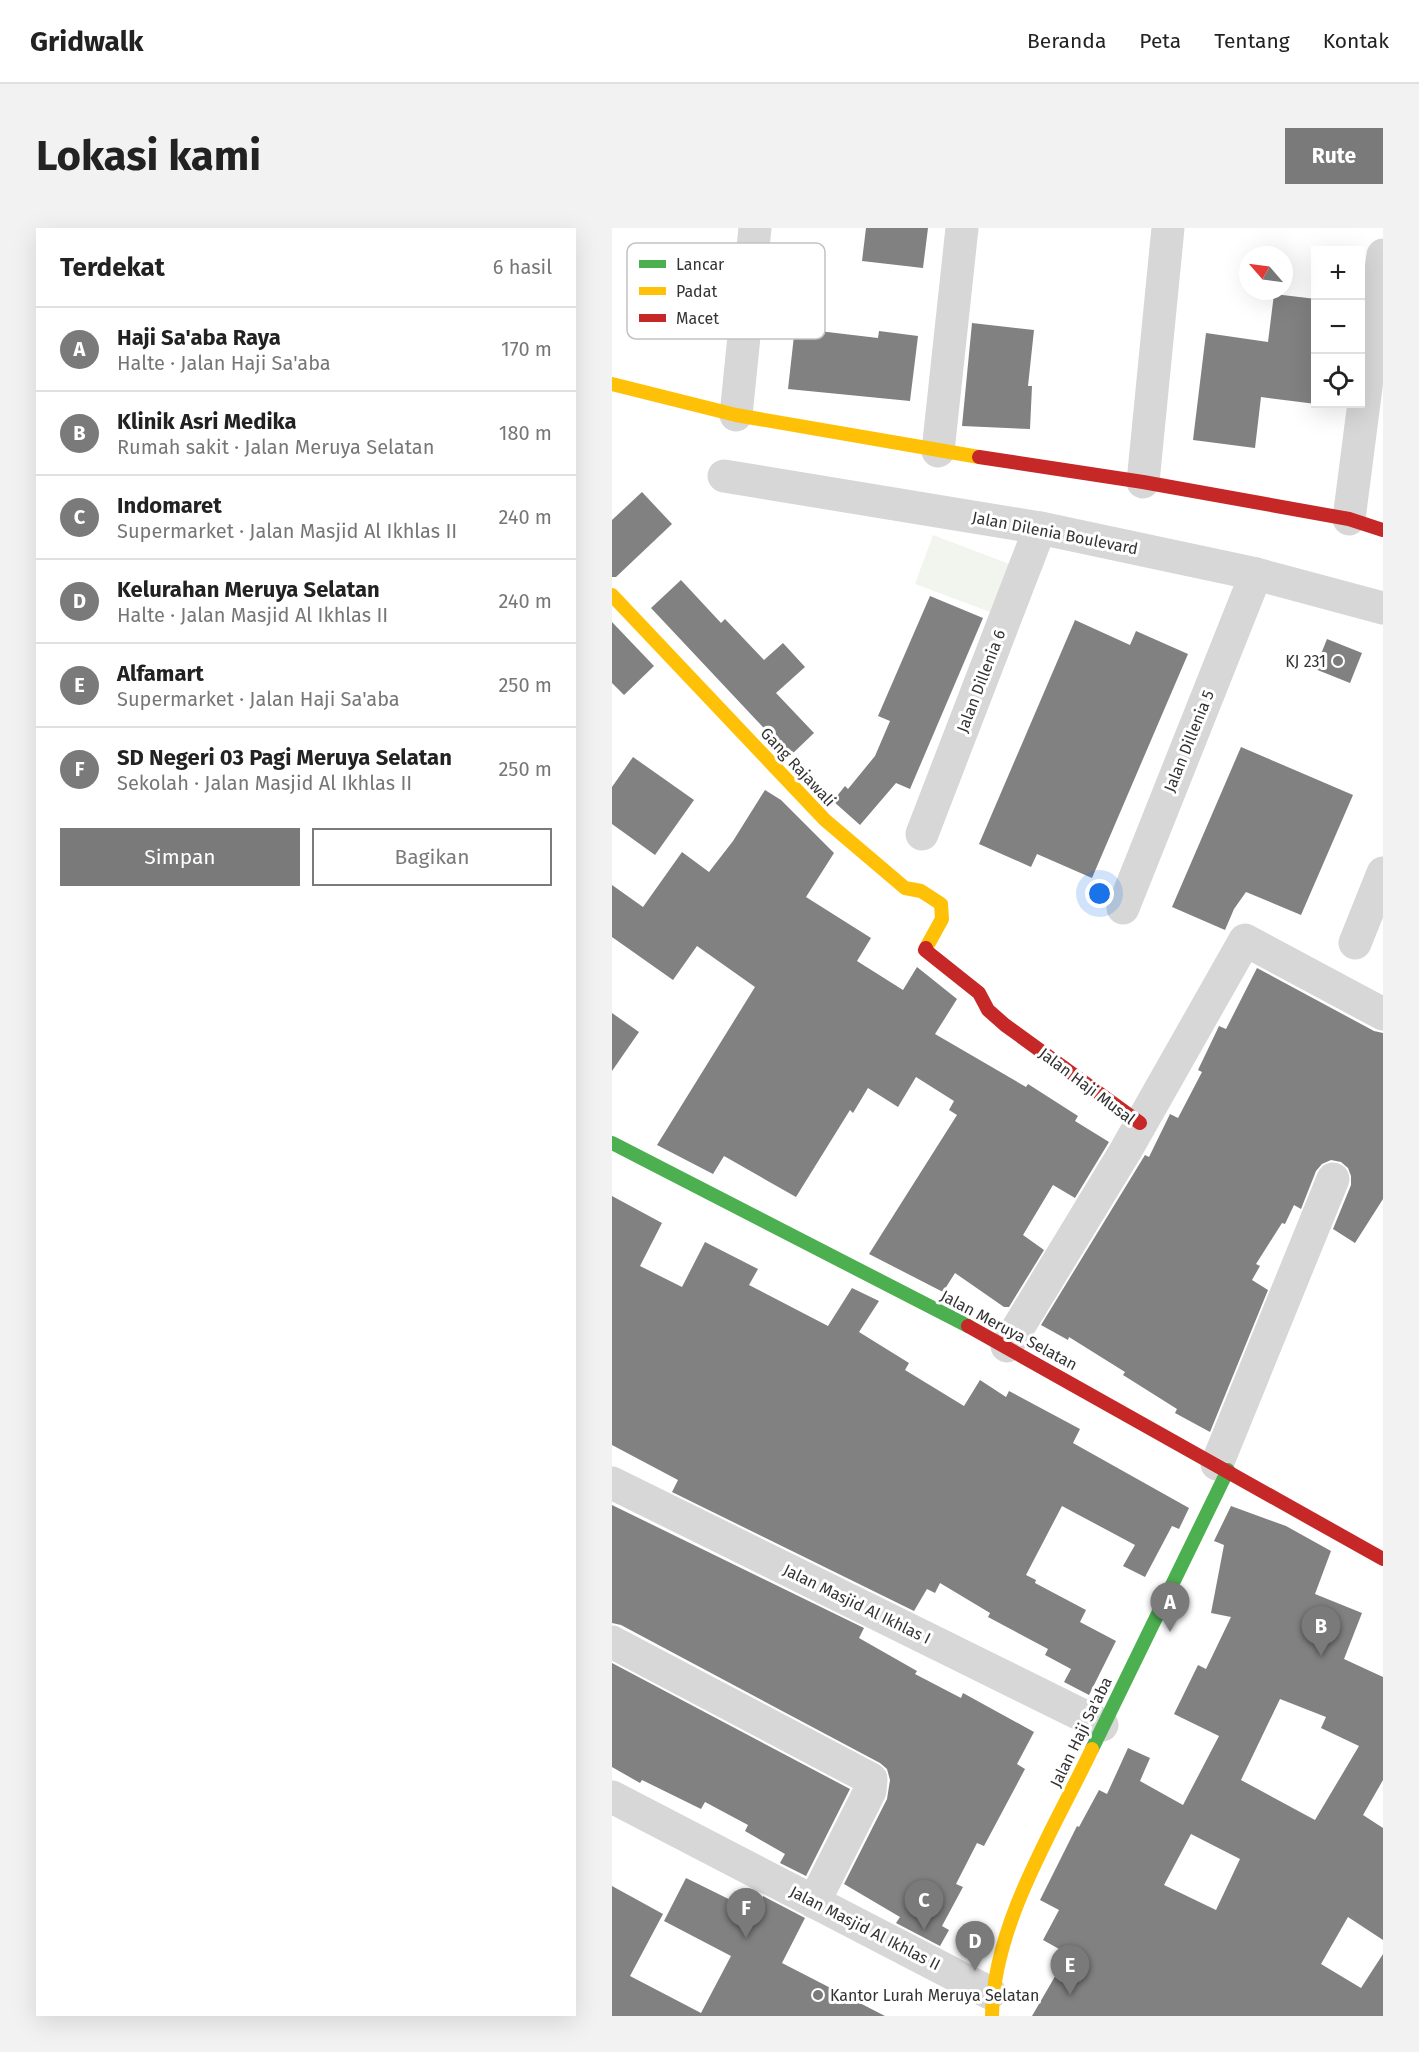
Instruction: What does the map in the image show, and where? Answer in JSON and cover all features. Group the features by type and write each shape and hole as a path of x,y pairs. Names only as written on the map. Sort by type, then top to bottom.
{"street":[{"path":"753,243 755,228"},
{"path":"938,451 962,228"},
{"path":"1143,482 1168,228"},
{"path":"1349,519 1383,255"},
{"path":"735,415 743,339"},
{"path":"612,384 735,415 938,451 1143,482 1349,519 1383,530"},
{"name":"Jalan Dilenia Boulevard","path":"724,476 1040,528 1256,574 1383,608"},
{"name":"Jalan Dillenia 6","path":"922,834 1040,528"},
{"name":"Jalan Dillenia 5","path":"1123,908 1256,574"},
{"name":"Gang Rajawali","path":"612,595 825,820 905,888 921,891 940,904 942,919 925,950"},
{"path":"1355,943 1383,873"},
{"path":"1140,1123 1245,940 1383,1014"},
{"name":"Jalan Haji Musal","path":"925,950 979,993 988,1010 1005,1025 1140,1123 1007,1346"},
{"name":"Jalan Meruya Selatan","path":"612,1143 1007,1346 1383,1559"},
{"path":"1223,1467 1333,1179"},
{"name":"Jalan Haji Sa'aba","path":"991,2004 1001,1942 1223,1467"},
{"name":"Jalan Masjid Al Ikhlas I","path":"612,1483 1102,1725"},
{"path":"612,1642 871,1779 870,1791 814,1902"},
{"name":"Jalan Masjid Al Ikhlas II","path":"612,1797 814,1902 991,2004"}],"shaded area":[{"path":"933,535 1020,568 1001,616 915,584"}],"building":[{"path":"866,228 928,228 923,268 862,261"},
{"path":"1293,296 1311,298 1311,403 1261,397 1255,448 1193,440 1206,333 1268,342 1273,300 1293,300"},
{"path":"972,323 1034,330 1028,386 1032,386 1030,429 962,426"},
{"path":"879,331 918,336 910,401 788,389 794,339 825,339 825,332 878,338"},
{"path":"642,492 672,524 616,577 612,577 612,520"},
{"path":"681,580 721,623 725,619 764,660 783,643 805,667 776,693 814,733 790,756 651,608"},
{"path":"930,596 983,618 910,789 896,783 860,825 833,801 845,786 848,789 875,756 890,721 878,716"},
{"path":"1075,620 1130,645 1136,631 1188,654 1092,878 1037,854 1031,867 979,844"},
{"path":"612,622 654,666 624,695 612,683"},
{"name":"KJ 231","path":"1327,639 1362,653 1350,683 1315,669"},
{"path":"1241,747 1353,795 1301,915 1246,892 1234,909 1225,930 1172,907"},
{"path":"633,757 694,800 655,855 612,824 612,787"},
{"path":"765,790 781,800 834,853 806,897 871,938 857,961 903,990 917,967 957,999 935,1034 1026,1087 1028,1084 1078,1116 1075,1121 1109,1142 1075,1198 1053,1185 1023,1235 1044,1250 1009,1307 1004,1307 955,1273 943,1292 869,1254 957,1115 949,1110 954,1101 916,1077 898,1107 868,1088 853,1113 850,1110 796,1197 724,1156 713,1174 657,1145 755,987 697,946 673,980 612,937 612,885 643,907 682,852 709,872 733,841"},
{"path":"1257,968 1374,1031 1383,1033 1383,1199 1355,1243 1333,1229 1351,1185 1348,1168 1341,1162 1331,1160 1322,1164 1316,1171 1301,1209 1294,1205 1285,1224 1282,1223 1256,1264 1260,1266 1252,1280 1268,1290 1210,1432 1175,1413 1177,1409 1123,1375 1125,1372 1069,1337 1068,1340 1041,1325 1145,1155 1149,1157 1170,1114 1178,1118 1202,1072 1198,1070 1219,1026 1226,1029"},
{"path":"612,1013 639,1032 612,1071"},
{"path":"612,1196 662,1223 640,1266 682,1287 705,1242 758,1269 749,1285 828,1326 852,1288 879,1301 859,1332 909,1363 905,1370 964,1406 980,1380 1006,1397 1009,1391 1080,1429 1073,1443 1189,1508 1179,1529 1172,1526 1145,1577 1123,1566 1135,1545 1062,1506 1026,1575 1036,1580 1035,1583 1086,1610 1080,1622 1116,1641 1089,1695 1064,1682 1071,1669 1045,1655 1048,1649 988,1617 990,1613 940,1583 935,1593 927,1589 914,1611 672,1492 678,1480 612,1445"},
{"path":"612,1505 864,1628 859,1638 917,1671 915,1674 961,1698 963,1693 1034,1732 1017,1764 1025,1769 984,1846 977,1843 956,1884 963,1887 942,1926 949,1930 940,1946 896,1923 900,1917 844,1884 887,1799 890,1780 887,1769 880,1763 621,1625 612,1623"},
{"path":"1231,1506 1286,1526 1331,1551 1315,1594 1362,1613 1344,1659 1383,1677 1383,1780 1363,1815 1383,1828 1383,1940 1348,1917 1321,1964 1361,1988 1383,1954 1383,2016 1032,2016 1068,1954 1043,1940 1059,1910 1040,1900 1077,1826 1079,1827 1099,1790 1107,1794 1128,1748 1150,1758 1140,1781 1183,1805 1219,1736 1174,1714 1198,1665 1206,1669 1231,1617 1211,1613 1224,1545 1214,1541","holes":["1280,1699 1326,1717 1321,1728 1359,1746 1315,1820 1241,1780","1191,1834 1240,1859 1216,1910 1164,1885"]},
{"path":"612,1663 850,1789 806,1876 780,1863 785,1854 745,1831 748,1825 705,1802 701,1809 642,1780 640,1783 612,1767"},
{"path":"686,1878 755,1912 763,1896 805,1918 782,1963 885,2016 612,2016 612,1886 663,1914 630,1976 701,2013 731,1956 664,1921"}],"traffic: fast":[{"path":"612,1143 968,1326"},
{"path":"1092,1749 1228,1470"}],"traffic: slow":[{"path":"612,384 736,415 979,457"},
{"path":"612,595 825,820 905,888 921,891 941,904 942,919 926,948"},
{"path":"992,2016 995,1982 1014,1913 1043,1846 1092,1749"}],"traffic: jam":[{"path":"979,457 1143,482 1349,519 1383,530"},
{"path":"926,948 925,950 979,993 988,1010 1005,1025 1140,1123"},
{"path":"968,1326 1383,1559"}],"place":[{"name":"KJ 231","path":"1338,661"},
{"name":"Haji Sa'aba Raya","path":"1170,1632"},
{"name":"Klinik Asri Medika","path":"1321,1656"},
{"name":"Indomaret","path":"924,1930"},
{"name":"SD Negeri 03 Pagi Meruya Selatan","path":"746,1938"},
{"name":"Kelurahan Meruya Selatan","path":"975,1971"},
{"name":"Kantor Lurah Meruya Selatan","path":"818,1995"},
{"name":"Alfamart","path":"1070,1995"}]}
